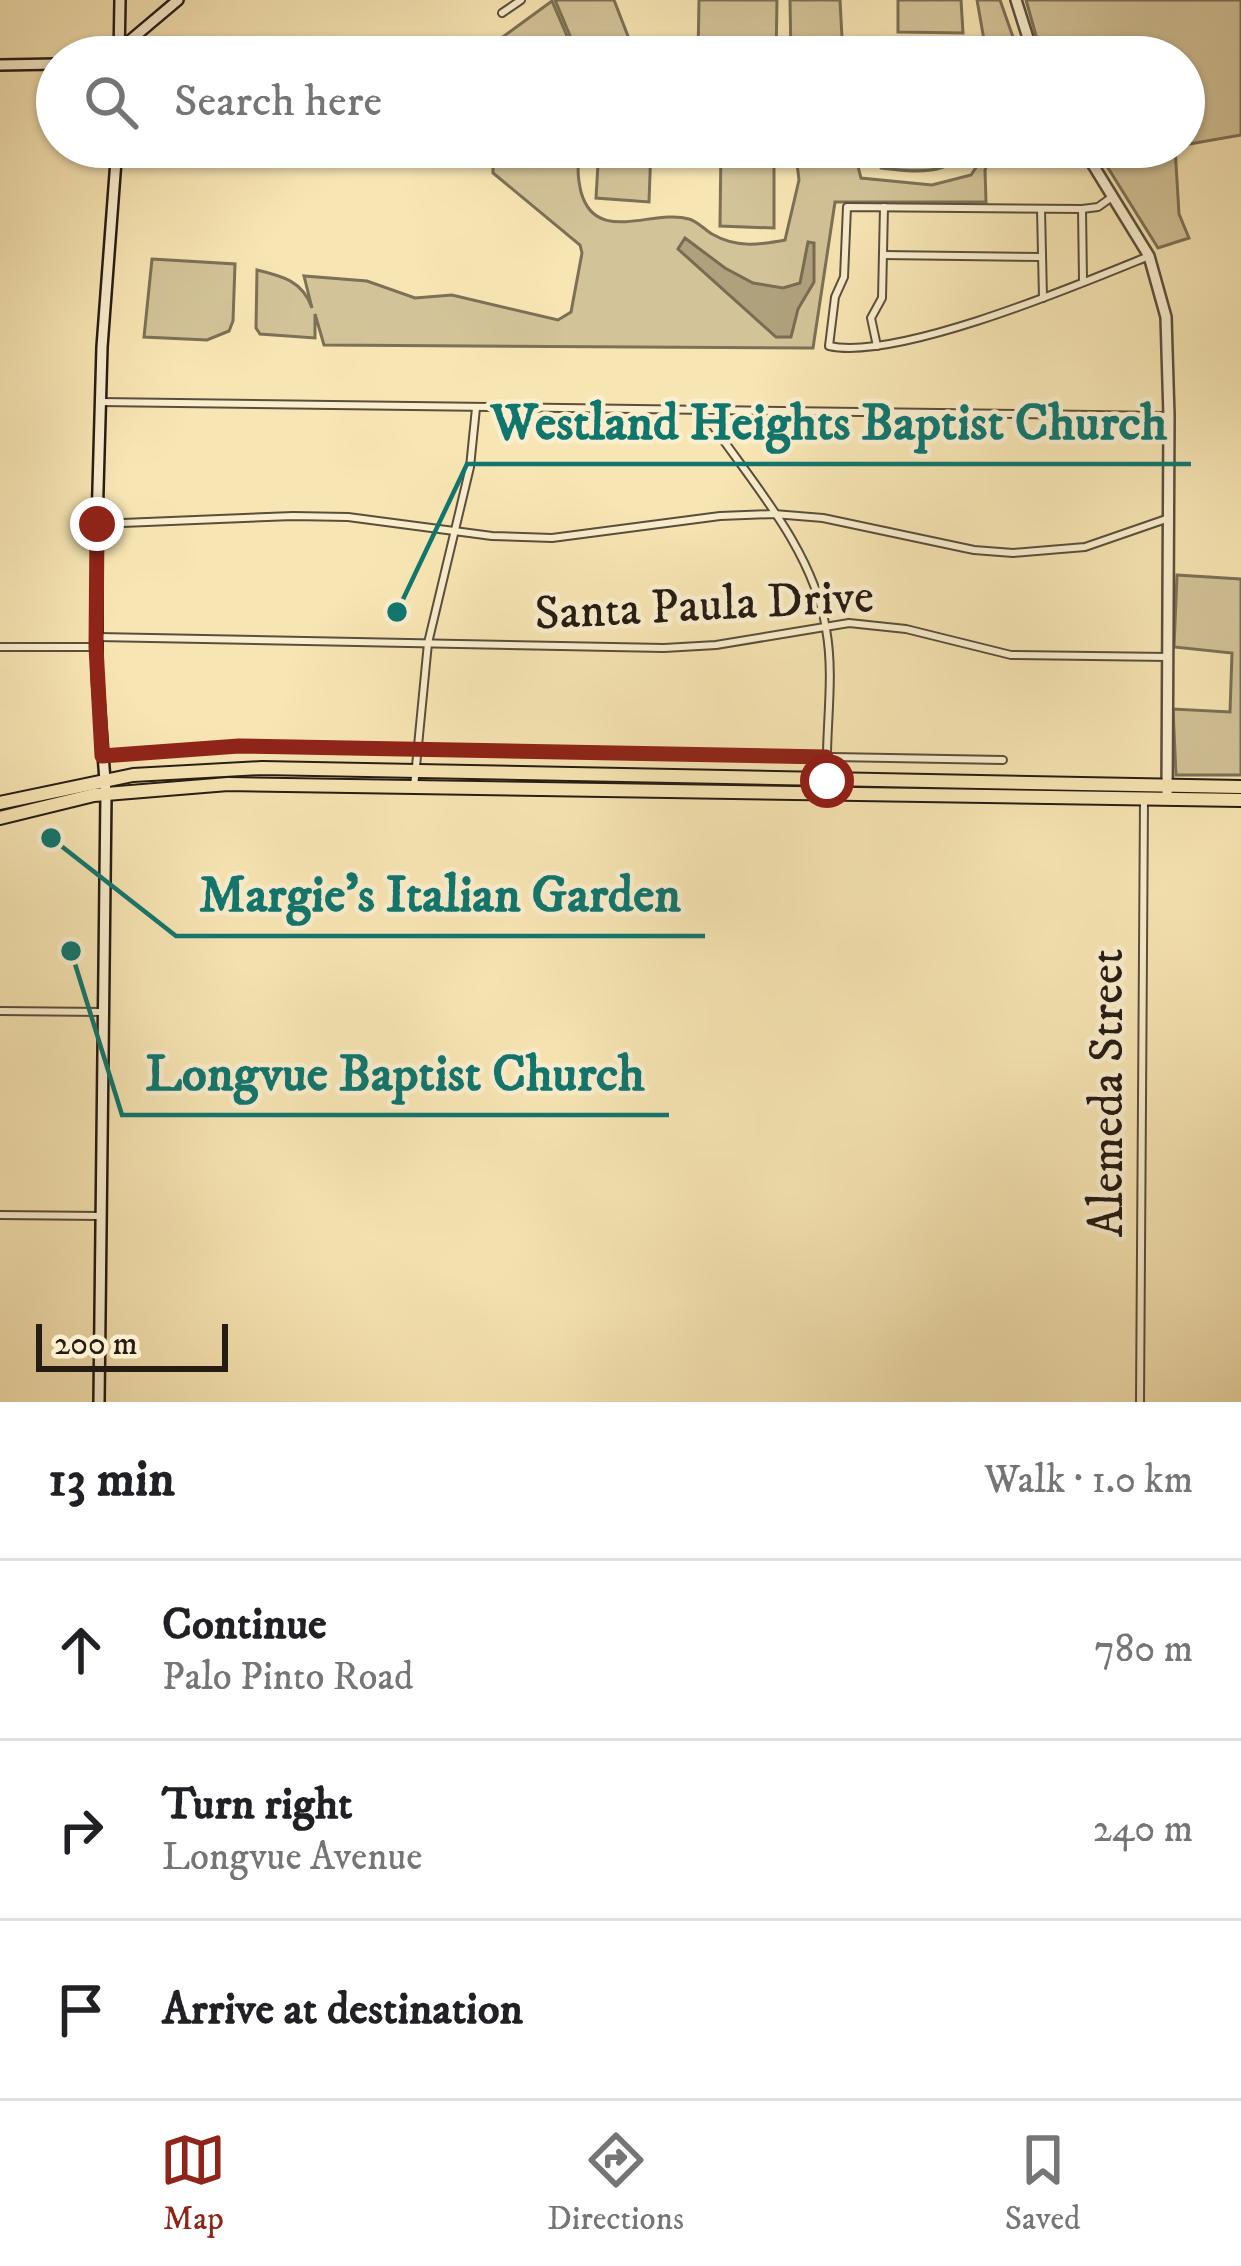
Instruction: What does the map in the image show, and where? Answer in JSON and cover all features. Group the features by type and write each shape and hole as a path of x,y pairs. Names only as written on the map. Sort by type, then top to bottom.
{"main road":[{"path":"120,0 120,36"},
{"path":"138,36 178,0"},
{"path":"1016,0 1027,36"},
{"path":"0,65 36,64"},
{"path":"99,1402 105,787 96,642 97,524 116,168"},
{"path":"1095,168 1149,256 1166,317 1167,792"},
{"path":"0,803 105,787 414,780 1240,797"},
{"path":"0,818 105,787"}],"street":[{"path":"502,14 521,0"},
{"path":"1113,197 1098,207 1082,209 847,207 844,277 835,297 829,346 857,350 877,346 1043,298 1149,256"},
{"path":"877,346 872,318 882,298 884,207"},
{"path":"1041,209 1043,298"},
{"path":"1082,209 1083,280"},
{"path":"883,255 1041,256"},
{"path":"100,402 1169,416"},
{"path":"414,780 428,643 470,467 476,408"},
{"path":"702,410 810,575 826,625 827,787"},
{"path":"97,524 348,517 559,538 721,516 774,514 823,518 974,550 1013,553 1085,547 1168,518"},
{"name":"Santa Paula Drive","path":"0,647 96,642 685,647 716,646 826,625 876,624 1011,655 1168,657"},
{"path":"102,756 216,746 1003,760"},
{"name":"Alemeda Street","path":"1140,1402 1144,792"},
{"path":"0,1011 102,1012"},
{"path":"0,1215 102,1216"}],"shaded area":[{"path":"555,0 614,0 628,36 570,36"},
{"path":"699,0 777,0 776,36 698,36"},
{"path":"790,0 840,0 842,36 791,36"},
{"path":"898,0 961,0 963,33 898,32"},
{"path":"977,0 1000,0 1013,36 983,36"},
{"path":"1026,0 1241,0 1241,135 1205,141 1205,36 1036,36"},
{"path":"552,1 567,36 504,36"},
{"path":"493,168 578,168 581,192 588,208 599,217 627,222 689,219 730,242 748,244 785,240 798,168 858,168 861,178 932,185 986,168 986,202 835,202 813,348 324,345 315,314 315,338 260,334 256,328 257,270 297,286 312,308 304,276 367,281 415,298 452,295 558,320 571,312 580,245 493,173"},
{"path":"598,168 650,168 649,202 596,198"},
{"path":"721,168 774,168 774,228 720,226"},
{"path":"1108,168 1176,168 1179,214 1189,238 1158,248"},
{"path":"685,238 753,283 783,288 800,283 808,242 814,243 814,282 798,309 791,337 776,337 678,249"},
{"path":"152,259 235,264 229,331 207,340 144,337"},
{"path":"1177,575 1241,579 1241,775 1176,775 1173,709 1230,712 1232,653 1174,647"}],"place":[{"name":"Westland Heights Baptist Church","path":"397,612"},
{"name":"Margie's Italian Garden","path":"51,838"},
{"name":"Longvue Baptist Church","path":"71,951"}],"route":[{"path":"97,524 96,647 102,756 239,746 826,757 827,781"}]}
